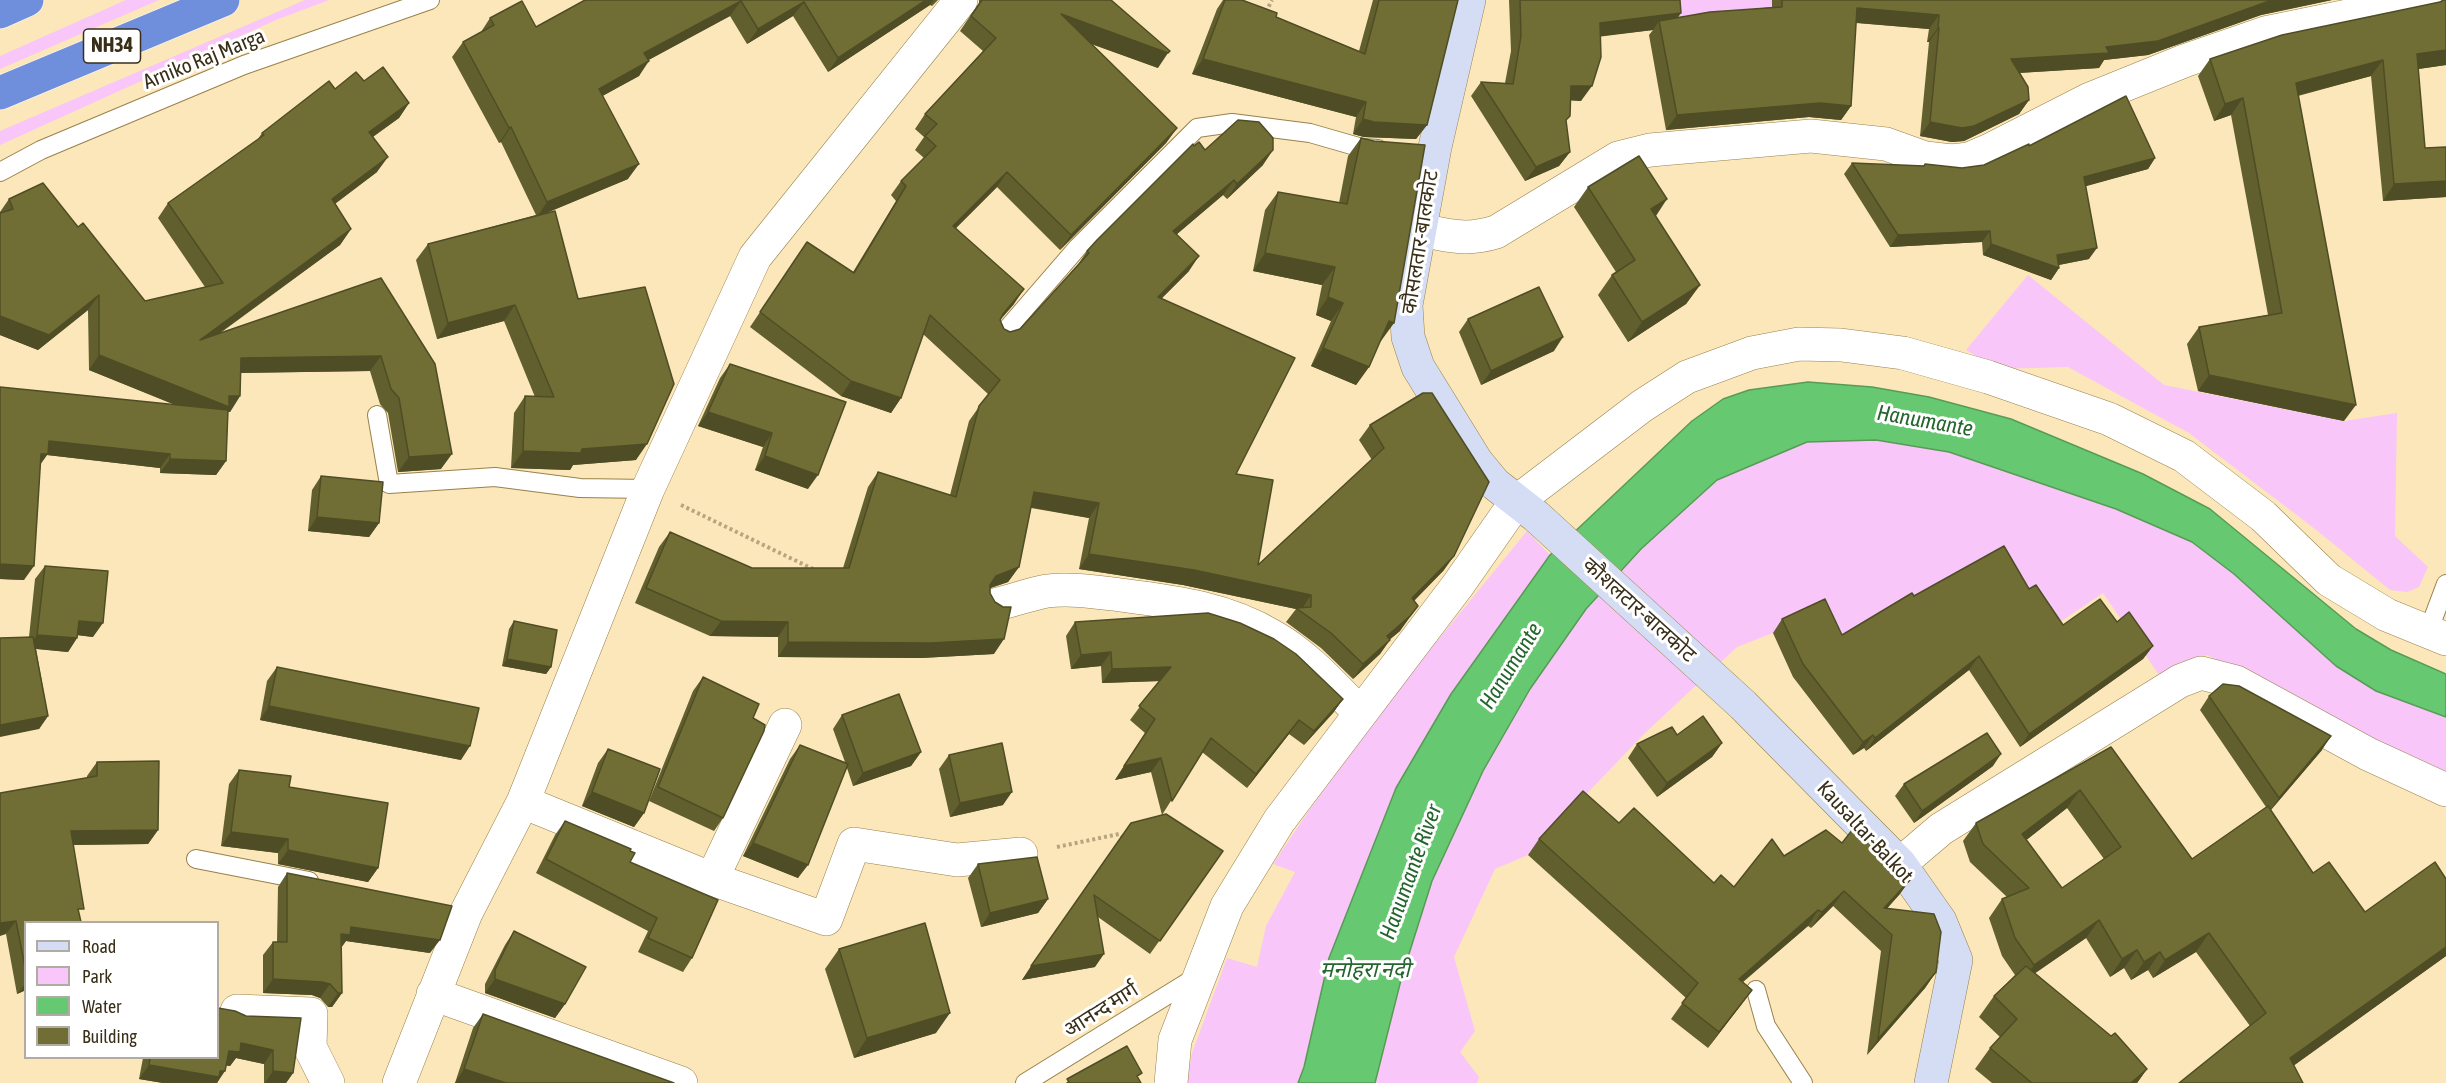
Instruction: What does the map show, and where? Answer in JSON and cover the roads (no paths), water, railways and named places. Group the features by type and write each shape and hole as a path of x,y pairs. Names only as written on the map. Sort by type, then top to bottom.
{"highway":[{"path":"0,12 27,0"},
{"name":"NH34","path":"0,93 224,0"}],"main road":[{"name":"कौसलतार-बालकोट","path":"1469,0 1427,148 1420,230 1406,305 1408,337 1418,367 1476,460 1495,484 1526,509"},
{"name":"कौशलटार-बालकोट","path":"1526,509 1743,705"},
{"name":"Kausaltar-Balkot","path":"1743,705 1900,864 1940,921 1956,960 1931,1083"}],"street":[{"path":"399,1083 433,994 455,910 523,802 648,489 755,257 961,0"},
{"path":"1420,230 1476,238 1496,232 1618,158 1650,150 1811,136 1886,144 1925,158 1952,161 1969,159 2090,99 2184,61 2265,33 2425,0"},
{"path":"1171,1083 1176,1040 1227,906 1273,831 1458,585 1526,509 1642,406 1687,377 1752,353 1799,344 1841,345 1903,353 1988,376 2109,419 2184,456 2263,516 2329,580 2387,615 2437,635"},
{"path":"998,604 1047,591 1080,591 1185,603 1219,611 1276,638 1312,665 1360,713"},
{"path":"1900,864 1941,829 2180,681 2201,673 2236,682 2368,754 2446,790"},
{"path":"712,879 785,726"},
{"path":"523,802 712,879 826,919 854,844 957,860 1021,854"},
{"path":"433,994 681,1083"},
{"path":"237,1011 311,1014 310,1047 328,1083"}],"lane":[{"name":"Arniko Raj Marga","path":"0,172 41,150 244,65 430,0"},
{"path":"1001,336 1078,247 1197,128 1232,123 1310,133 1362,148 1396,150"},
{"path":"376,416 389,484 495,477 580,488 648,489"},
{"path":"2437,635 2446,584"},
{"path":"196,859 325,885"},
{"name":"आनन्द मार्ग","path":"1025,1083 1200,975"},
{"path":"1755,990 1766,1026 1803,1083"}],"water":[{"name":"मनोहरा नदी","path":"1808,382 1872,387 1929,397 2011,419 2143,474 2210,509 2356,629 2391,650 2446,674 2446,717 2376,691 2336,666 2234,574 2192,542 2116,509 1949,452 1876,440 1807,442 1717,480 1641,549 1586,609 1530,689 1483,771 1432,881 1402,976 1375,1083 1298,1083 1304,1067 1329,958 1396,788 1451,694 1550,555 1692,421 1723,399 1749,390"}],"water label":[{"name":"Hanumante","path":"1925,421"},
{"name":"Hanumante","path":"1511,666"},
{"name":"Hanumante River","path":"1411,872"}]}
